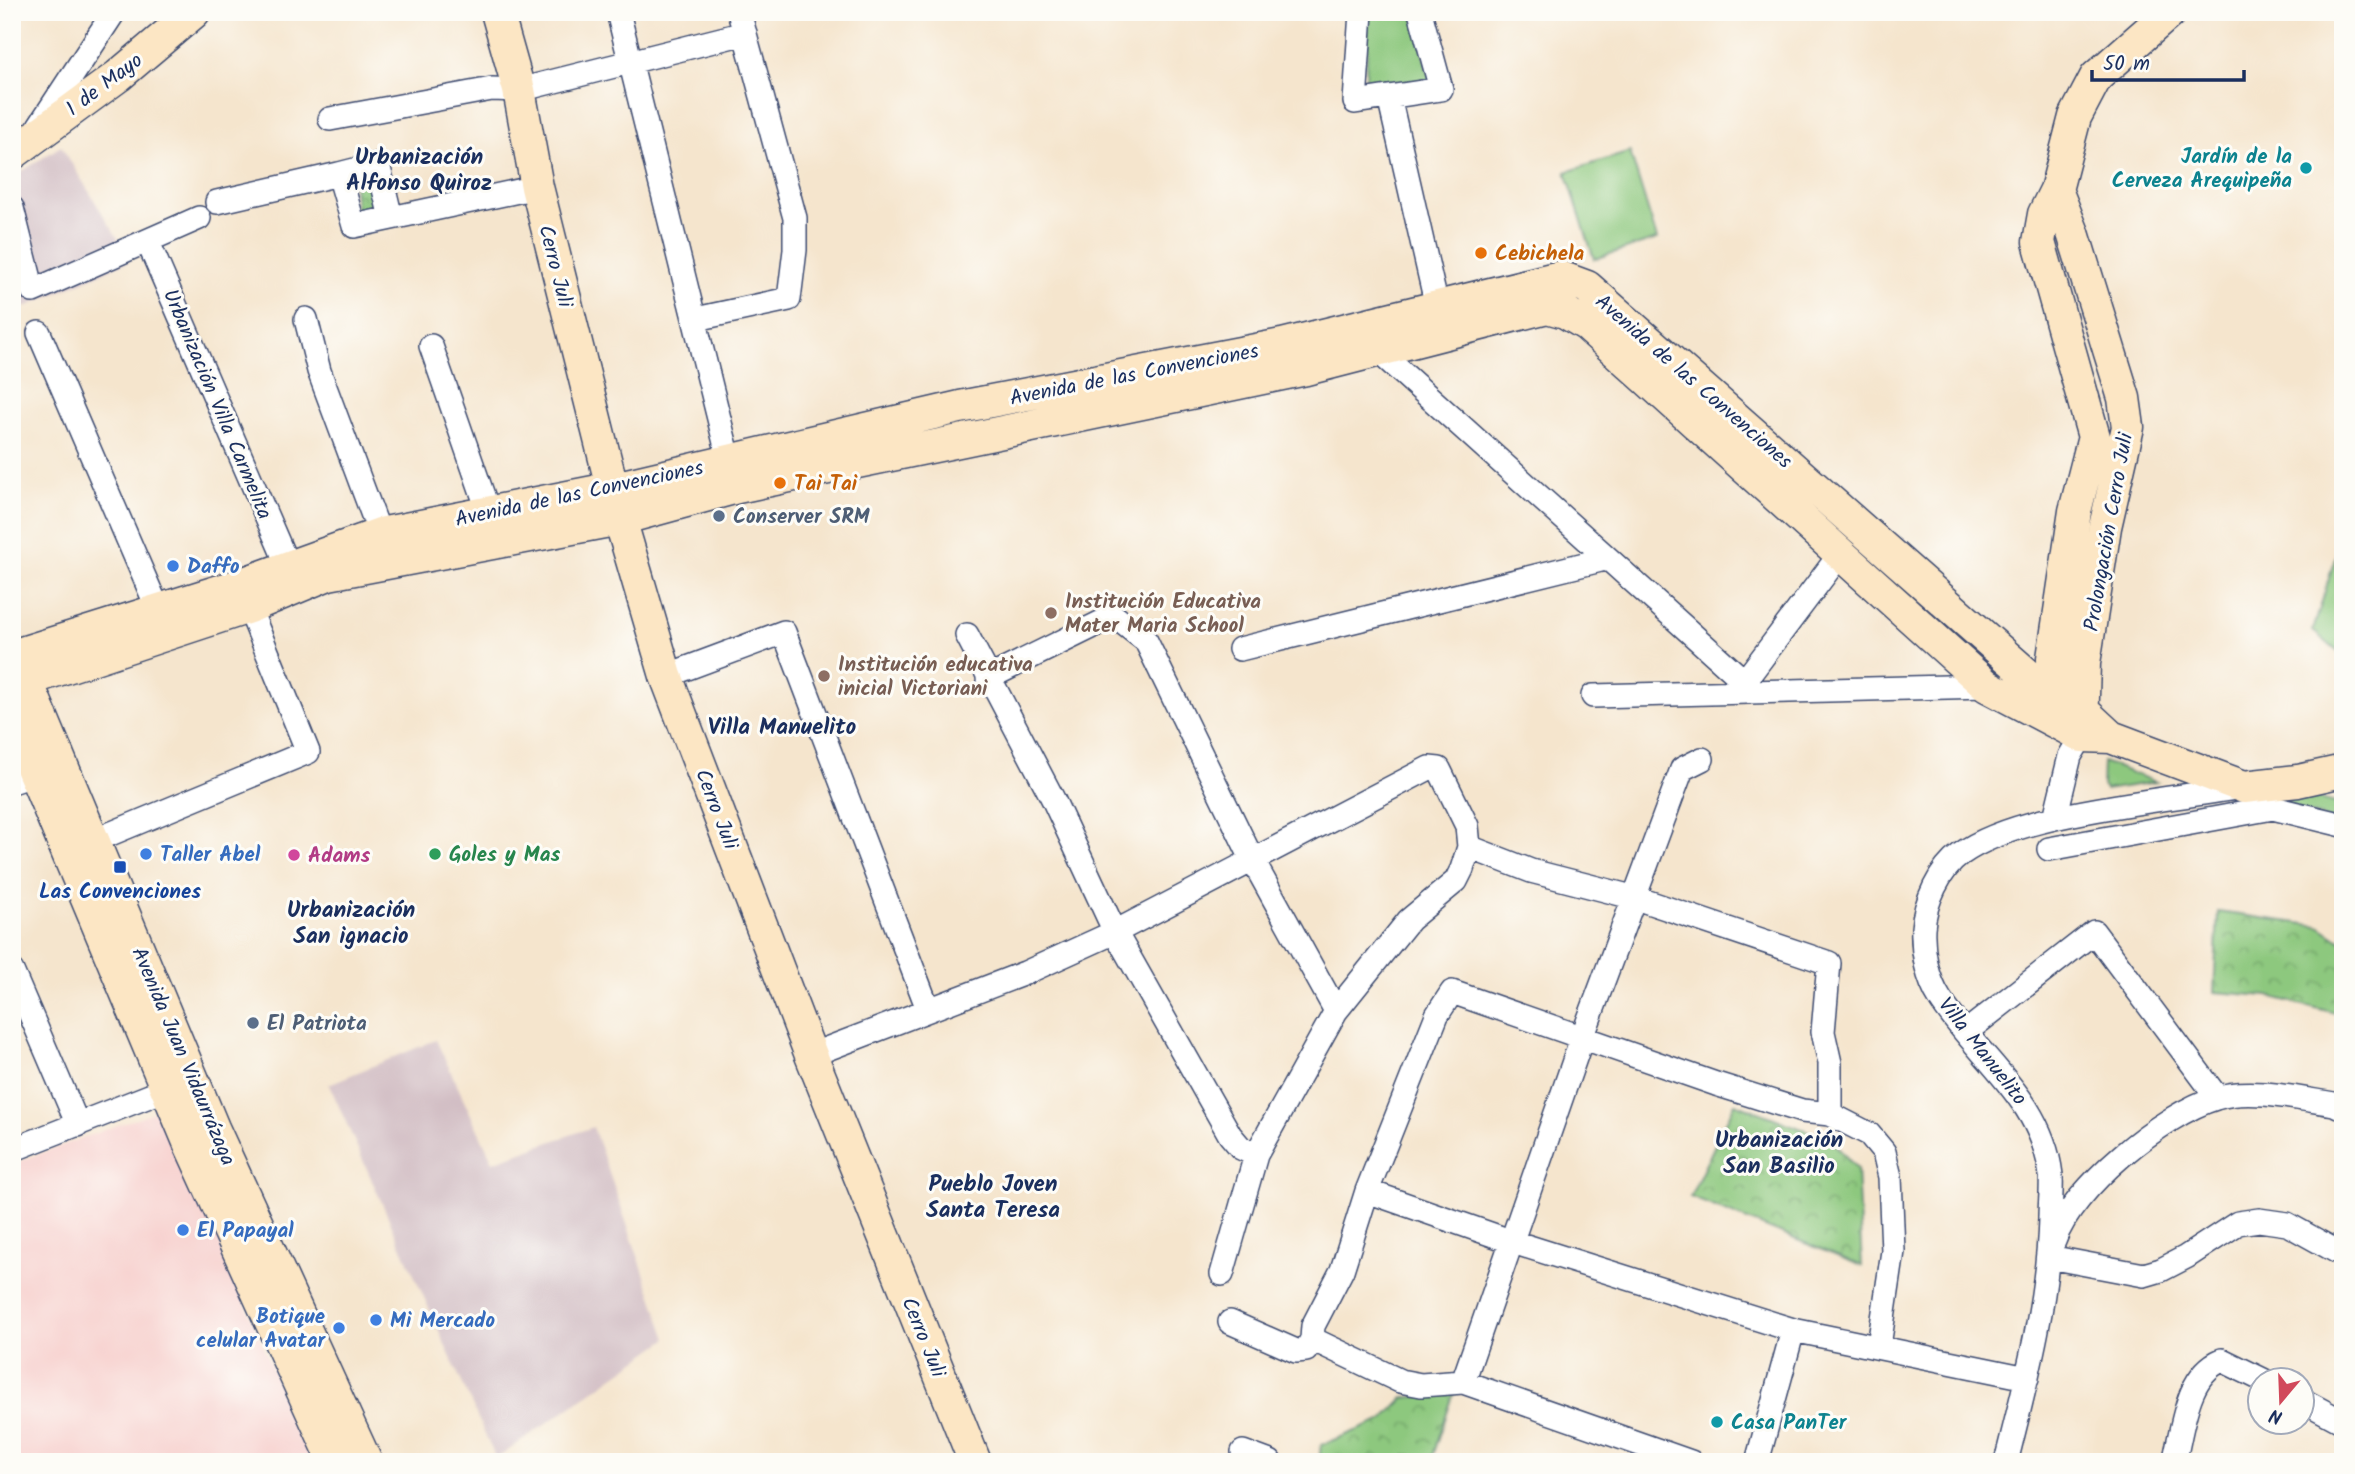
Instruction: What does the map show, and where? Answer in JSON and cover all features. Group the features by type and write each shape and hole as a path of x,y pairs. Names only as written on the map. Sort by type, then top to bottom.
{"street":[{"path":"21,147 74,78 114,12"},
{"name":"1 de Mayo","path":"21,147 118,76 194,12"},
{"name":"Cerro Juli","path":"497,12 519,90 537,187 620,519 666,676 811,1055 975,1462"},
{"path":"618,12 732,474"},
{"path":"1361,12 1355,102 1441,89 1420,12"},
{"name":"Prolongación Cerro Juli","path":"2055,818 2075,726 2053,658 2075,511 2094,437 2039,242 2044,214 2056,190 2075,117 2096,77 2169,12"},
{"path":"330,119 492,89 519,90 630,61 742,23 795,218 795,250 789,299 696,320"},
{"path":"1389,97 1440,320"},
{"path":"217,202 378,164 391,218"},
{"path":"340,174 354,226 537,187"},
{"path":"12,208 33,291 199,218"},
{"name":"Urbanización Villa Carmelita","path":"148,242 288,566"},
{"name":"Avenida de las Convenciones","path":"16,665 244,596 328,574 382,548 489,513 614,488 732,474 1120,392 1378,351 1440,320 1547,278 1560,277 1587,286 2075,726"},
{"name":"Avenida de las Convenciones","path":"1120,392 1282,345 1440,320 1547,307 1576,317 1987,686 2075,726 2244,787"},
{"path":"306,319 319,371 382,548"},
{"path":"39,333 164,622"},
{"path":"431,346 489,513"},
{"path":"1378,351 1749,687"},
{"name":"Avenida de las Convenciones","path":"244,596 288,566 382,548 620,519 732,474"},
{"path":"1749,687 1840,553"},
{"path":"1240,649 1605,559"},
{"path":"81,846 308,752 244,596"},
{"path":"988,678 1114,616 1146,641 1253,861 1336,1011"},
{"path":"666,676 784,632 928,1009"},
{"path":"967,635 1054,799 1115,932 1230,1135 1241,1148 1256,1155"},
{"name":"Avenida Juan Vidaurrázaga","path":"16,665 167,1089 248,1274 335,1462"},
{"path":"1593,696 1749,687 1987,686"},
{"name":"Avenida Juan Vidaurrázaga","path":"12,720 24,778 81,846 366,1462"},
{"path":"1464,1382 1582,1038 1682,769 1702,759"},
{"path":"811,1055 1025,973 1115,932 1429,768 1440,769 1467,826 1469,847 1456,881 1409,920 1336,1011 1256,1155 1222,1274"},
{"path":"2244,787 2298,781 2343,771"},
{"path":"2298,781 2343,788"},
{"name":"Villa Manuelito","path":"2006,1462 2027,1378 2049,1257 2051,1175 2030,1113 2016,1090 1939,997 1927,968 1923,940 1924,915 1933,891 1959,855 1984,839 2055,818 2244,787"},
{"path":"2049,849 2273,808 2343,825"},
{"path":"1469,847 1531,871 1636,898 1829,963 1823,1032 1830,1063 1830,1114"},
{"path":"1966,1032 2094,932 2217,1097"},
{"path":"12,971 78,1125"},
{"path":"1230,1322 1304,1353 1312,1339 1313,1326 1342,1270 1357,1232 1367,1191 1437,1015 1452,992 1777,1103 1830,1114 1869,1134 1884,1152 1889,1177 1894,1251 1879,1346"},
{"path":"12,1150 167,1089"},
{"path":"2343,1108 2268,1095 2217,1097 2160,1125 2075,1202 2060,1223 2049,1257 2144,1275 2161,1270 2186,1257 2238,1223 2259,1220 2287,1224 2343,1255"},
{"path":"1367,1191 1513,1242 1793,1330 2027,1378"},
{"path":"1757,1462 1793,1330"},
{"path":"1312,1339 1400,1381 1421,1385 1464,1382 1691,1462"},
{"path":"2174,1462 2192,1393 2205,1370 2222,1360 2246,1372"},
{"path":"2316,1408 2343,1422"},
{"path":"1243,1452 1270,1462"}],"shaded area":[{"path":"61,146 131,260 12,313 12,178"},
{"path":"436,1040 493,1162 593,1127 667,1339 496,1459 329,1084"},
{"path":"164,1108 311,1462 12,1462 12,1164"}],"green space":[{"path":"1369,12 1413,12 1431,84 1365,95"},
{"path":"1630,152 1657,239 1594,259 1566,172"},
{"path":"377,179 381,207 356,211 354,184"},
{"path":"2343,532 2343,656 2313,631"},
{"path":"2103,762 2156,782 2105,790 2102,786"},
{"path":"2301,794 2343,805 2343,823 2283,806 2286,795"},
{"path":"2218,912 2319,926 2343,942 2343,1015 2268,996 2214,992"},
{"path":"1735,1103 1831,1140 1857,1169 1862,1266 1690,1197"},
{"path":"1454,1392 1431,1462 1319,1462 1321,1445 1383,1420 1404,1398"}],"place":[{"name":"Jardín de la Cerveza Arequipeña","path":"2306,168"},
{"name":"Cebichela","path":"1481,253"},
{"name":"Tai Tai","path":"780,483"},
{"name":"Conserver SRM","path":"719,516"},
{"name":"Daffo","path":"173,566"},
{"name":"Institución Educativa Mater Maria School","path":"1051,613"},
{"name":"Institución educativa inicial Victoriani","path":"824,676"},
{"name":"Taller Abel","path":"146,854"},
{"name":"Goles y Mas","path":"435,854"},
{"name":"Adams","path":"294,855"},
{"name":"Las Convenciones","path":"120,867"},
{"name":"El Patriota","path":"253,1023"},
{"name":"El Papayal","path":"183,1230"},
{"name":"Mi Mercado","path":"376,1320"},
{"name":"Botique celular Avatar","path":"339,1328"},
{"name":"Casa PanTer","path":"1717,1422"}],"district":[{"name":"Urbanización Alfonso Quiroz","path":"419,169"},
{"name":"Villa Manuelito","path":"782,726"},
{"name":"Urbanización San ignacio","path":"351,922"},
{"name":"Urbanización San Basilio","path":"1779,1152"},
{"name":"Pueblo Joven Santa Teresa","path":"993,1196"}]}
